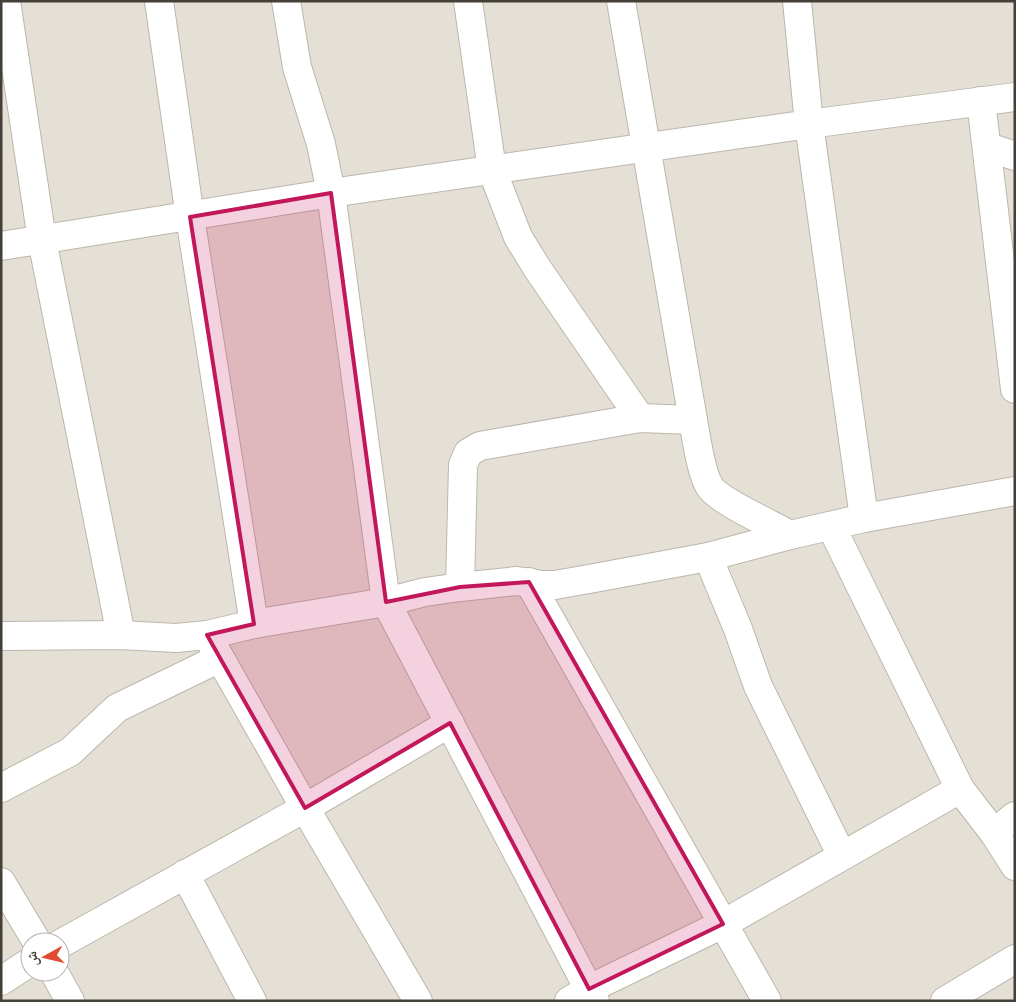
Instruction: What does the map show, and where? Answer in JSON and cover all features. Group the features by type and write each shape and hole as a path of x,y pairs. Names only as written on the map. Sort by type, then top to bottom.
{"street":[{"path":"6,1 42,240 121,635"},
{"path":"159,1 190,217 254,624"},
{"path":"286,1 297,67 321,144 332,193 386,602 450,723 584,997 724,924 960,789"},
{"path":"468,1 492,170 518,237 537,268 640,418"},
{"path":"621,1 645,149 704,472 709,487 719,497 790,535"},
{"path":"797,1 809,124 864,518"},
{"path":"1,246 332,193 809,124 1015,97"},
{"path":"981,101 1009,290 1015,389"},
{"path":"988,147 1015,156"},
{"path":"460,587 463,465 468,453 480,446 640,418 693,420"},
{"path":"1,636 121,635 176,638 386,602 425,592 460,587 517,581 555,585 708,557 864,518 1015,491"},
{"path":"831,526 960,789 1004,824 1015,866"},
{"path":"708,557 738,629 758,686 842,856"},
{"path":"529,582 767,1001"},
{"path":"207,634 305,808 418,1001"},
{"path":"1,788 70,752 117,708 220,658"},
{"path":"70,938 305,808 450,723"},
{"path":"186,874 252,1001"},
{"path":"1,882 30,932"},
{"path":"945,1001 1015,959"},
{"path":"1,981 20,969"},
{"path":"60,982 70,1001"}],"highlighted area":[{"path":"331,193 386,602 460,587 529,582 723,924 589,989 450,723 305,808 207,635 254,624 190,217"}],"shaded area":[{"path":"1,1 1015,1 1015,1001 1,1001"}]}
